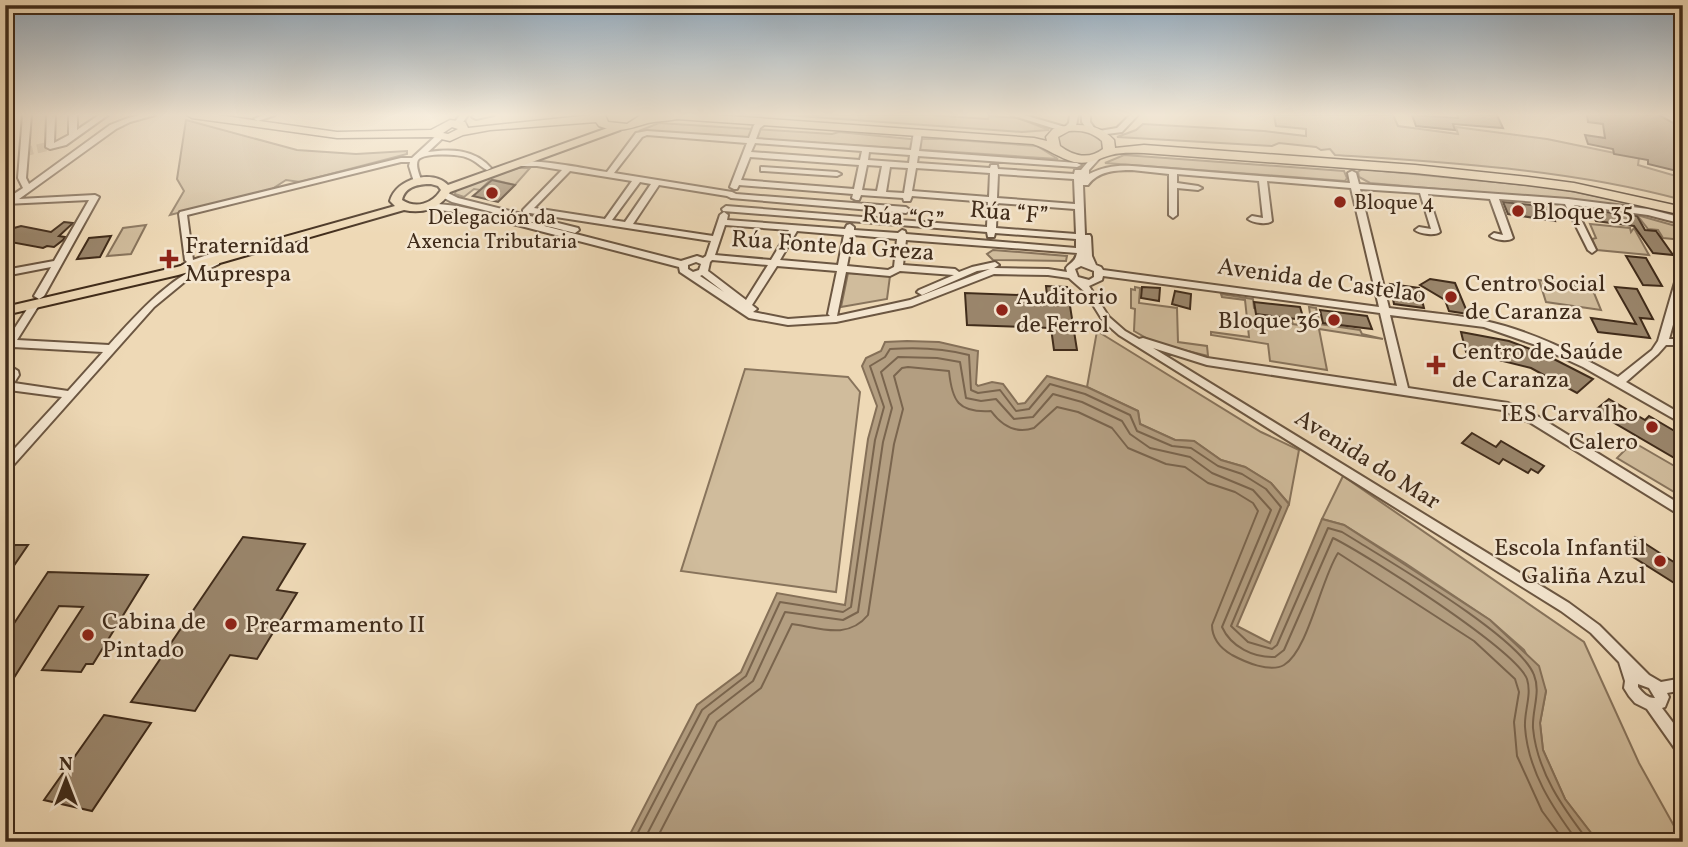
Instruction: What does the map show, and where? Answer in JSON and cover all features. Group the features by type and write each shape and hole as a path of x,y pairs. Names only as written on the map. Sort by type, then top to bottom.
{"highway":[{"path":"1064,155 1072,160 1095,159 1097,155"},
{"path":"1220,155 1336,163 1355,174 1468,171 1574,187 1683,211"},
{"path":"1280,155 1583,180 1683,202"}],"main road":[{"path":"5,311 399,202 415,209 429,206 450,181 528,155"},
{"path":"399,202 405,186 418,181 443,189 510,165 551,155"},
{"path":"5,304 37,301 178,271 399,202"}],"street":[{"path":"23,192 24,155"},
{"path":"6,200 23,192 75,155"},
{"path":"418,181 413,166 420,155"},
{"path":"189,260 183,215 417,157 446,155"},
{"path":"468,155 481,160 486,168"},
{"path":"609,175 624,155"},
{"path":"692,275 706,263 746,155"},
{"path":"752,155 1082,179 1109,168 1263,178 1355,174 1423,190 1568,201 1623,208 1683,222"},
{"path":"833,314 865,155"},
{"path":"898,268 915,155"},
{"path":"935,155 994,159 1072,160 1082,179 1088,256 1097,278 1090,294"},
{"path":"759,184 768,156"},
{"path":"989,244 994,159"},
{"path":"1074,271 1080,251 1079,207 1082,179 1085,169 1095,159"},
{"path":"537,160 568,169 731,195 906,210"},
{"path":"833,190 839,161"},
{"path":"881,194 886,164"},
{"path":"525,213 568,169"},
{"path":"764,169 837,174"},
{"path":"1173,172 1173,215"},
{"path":"1355,174 1402,389"},
{"path":"1252,219 1268,221 1263,178"},
{"path":"607,222 637,180"},
{"path":"627,226 656,183"},
{"path":"736,183 1079,207"},
{"path":"1173,185 1198,188"},
{"path":"746,306 796,228 809,188"},
{"path":"443,189 455,200 525,213 607,222 716,239"},
{"path":"1419,230 1436,232 1423,190"},
{"path":"1493,195 1509,238 1494,236"},
{"path":"6,200 95,197 37,301 7,346"},
{"path":"1568,201 1592,250"},
{"path":"429,206 457,208 686,263"},
{"name":"Rúa “F”","path":"726,209 1080,237"},
{"path":"525,213 686,263"},
{"name":"Rúa “G”","path":"722,222 1080,251"},
{"path":"5,467 72,389 151,305 178,271 186,265 235,248"},
{"path":"151,305 181,280 221,259"},
{"name":"Rúa Fonte da Greza","path":"686,263 774,262 890,273 898,268 955,272"},
{"path":"5,273 58,263"},
{"path":"686,263 683,270 752,316 788,322 836,319 912,303 993,271 1074,271 1092,265"},
{"path":"706,263 746,306 775,316 833,314 908,297 984,266 1074,271"},
{"name":"Avenida de Castelao","path":"1074,271 1097,278 1484,324 1511,331 1567,353 1683,419"},
{"name":"Avenida do Mar","path":"1074,271 1110,324 1565,607 1595,629 1624,660 1638,680 1631,688 1637,697 1657,699"},
{"path":"1618,383 1652,356 1664,342 1683,272"},
{"path":"1110,324 1153,346 1207,360 1489,402 1519,412 1683,512"},
{"path":"1664,342 1683,342"},
{"path":"7,346 112,349"},
{"path":"1172,365 1177,358 1189,356"},
{"path":"1172,365 1207,360"},
{"path":"1203,384 1197,369 1207,360"},
{"path":"5,366 13,371 14,375 6,387"},
{"path":"6,387 72,389"},
{"path":"1638,680 1657,699 1683,748"},
{"path":"1657,699 1683,684"}],"shaded area":[{"path":"181,155 405,155 300,182 286,180 272,189 170,215 184,191 177,179"},
{"path":"991,155 1051,155 1058,159"},
{"path":"1124,155 1344,171 1347,178 1345,181 1105,163"},
{"path":"1335,155 1622,155 1639,158 1638,165 1683,178 1683,200 1640,189 1553,174"},
{"path":"518,168 530,168 515,185 491,179 480,190 474,189 464,197 455,194 456,189"},
{"path":"1362,169 1556,188 1683,214 1683,219 1602,203 1370,183 1359,177 1358,172"},
{"path":"1637,215 1683,228 1683,240 1663,238 1658,230 1648,229"},
{"path":"1590,224 1630,228 1631,232 1634,228 1649,255 1597,250 1592,239 1596,238"},
{"path":"146,225 131,254 107,256 123,228"},
{"path":"993,250 1067,256 1066,261 993,260 987,254"},
{"path":"848,273 890,276 887,299 841,307"},
{"path":"1539,280 1592,288 1601,310 1546,302"},
{"path":"1135,287 1140,288 1139,303 1177,308 1178,342 1207,346 1208,356 1155,343 1134,331 1135,309 1131,308 1131,289 1135,290"},
{"path":"1221,294 1253,299 1254,308 1291,318 1293,324 1312,327 1309,307 1316,308 1320,324 1360,330 1362,334 1383,339 1319,329 1327,370 1270,361 1268,344 1211,335 1211,332 1249,337 1245,300 1222,297"},
{"path":"1097,331 1261,432 1299,450 1289,504 1271,483 1245,467 1221,460 1194,441 1175,440 1140,424 1138,411 1087,387"},
{"path":"745,369 848,377 860,392 836,592 681,571"},
{"path":"1633,442 1683,471 1681,496 1617,458"},
{"path":"1343,476 1584,642 1639,763 1683,842 1598,842 1565,799 1543,750 1540,723 1546,691 1524,650 1490,620 1405,563 1344,525 1322,519"}],"water":[{"path":"885,342 939,342 978,351 976,384 1003,384 1018,404 1025,403 1047,376 1087,387 1138,411 1140,424 1175,440 1194,441 1221,460 1245,467 1271,483 1289,504 1237,626 1270,643 1322,519 1344,525 1490,620 1539,666 1546,691 1540,723 1543,750 1565,799 1598,842 626,842 697,705 741,672 777,593 845,605 868,439 877,406 862,366 866,358 881,351"}],"building":[{"path":"1617,155 1678,155 1677,171 1648,164 1648,160"},
{"name":"Delegación da Axencia Tributaria","path":"492,180 515,185 498,202 473,196"},
{"name":"Bloque 35","path":"1503,202 1550,207 1555,221 1508,214"},
{"path":"1590,210 1637,216 1645,230 1656,231 1673,255 1653,253 1634,226 1596,221"},
{"path":"64,222 73,223 59,236 65,237 54,247 43,248 5,241 5,234 14,228 21,226 51,232"},
{"path":"111,236 100,257 77,259 89,238"},
{"path":"1626,256 1646,258 1662,286 1643,285"},
{"name":"Centro Social de Caranza","path":"1430,279 1455,283 1468,314 1449,311 1445,300 1420,285"},
{"path":"1390,284 1419,288 1424,308 1394,304"},
{"path":"1046,286 1067,287 1077,350 1054,350 1051,328 967,325 965,293 1047,296"},
{"path":"1142,287 1160,288 1159,301 1141,298"},
{"path":"1615,287 1637,289 1653,319 1640,318 1650,338 1598,332 1591,318 1636,324"},
{"path":"1175,291 1191,294 1190,309 1172,304"},
{"path":"1254,302 1300,307 1304,320 1256,314"},
{"name":"Bloque 36","path":"1320,310 1367,316 1372,329 1323,323"},
{"path":"1461,332 1509,341 1546,355 1593,379 1577,393 1531,368 1466,352"},
{"name":"IES Carvalho Calero","path":"1609,399 1645,420 1649,416 1683,436 1683,463 1594,411"},
{"path":"1472,433 1496,447 1501,441 1544,466 1538,473 1531,469 1528,473 1503,459 1499,464 1462,443"},
{"name":"Prearmamento II","path":"243,537 305,544 277,590 297,593 257,659 230,655 195,711 131,702"},
{"name":"Escola Infantil Galiña Azul","path":"1635,537 1683,568 1683,582 1679,586 1622,550"},
{"path":"15,545 28,545 13,567 5,567 5,559"},
{"path":"48,572 148,575 93,664 86,664 81,672 42,670 83,607 59,606 5,692 5,637"},
{"path":"104,715 151,723 92,811 44,800"}],"place":[{"name":"Delegación da Axencia Tributaria","path":"492,193"},
{"name":"Bloque 4","path":"1340,202"},
{"name":"Bloque 35","path":"1518,211"},
{"name":"Fraternidad Muprespa","path":"169,259"},
{"name":"Centro Social de Caranza","path":"1451,297"},
{"name":"Auditorio de Ferrol","path":"1002,310"},
{"name":"Bloque 36","path":"1334,320"},
{"name":"Centro de Saúde de Caranza","path":"1436,365"},
{"name":"IES Carvalho Calero","path":"1652,427"},
{"name":"Escola Infantil Galiña Azul","path":"1660,561"},
{"name":"Prearmamento II","path":"231,624"},
{"name":"Cabina de Pintado","path":"88,635"}]}
